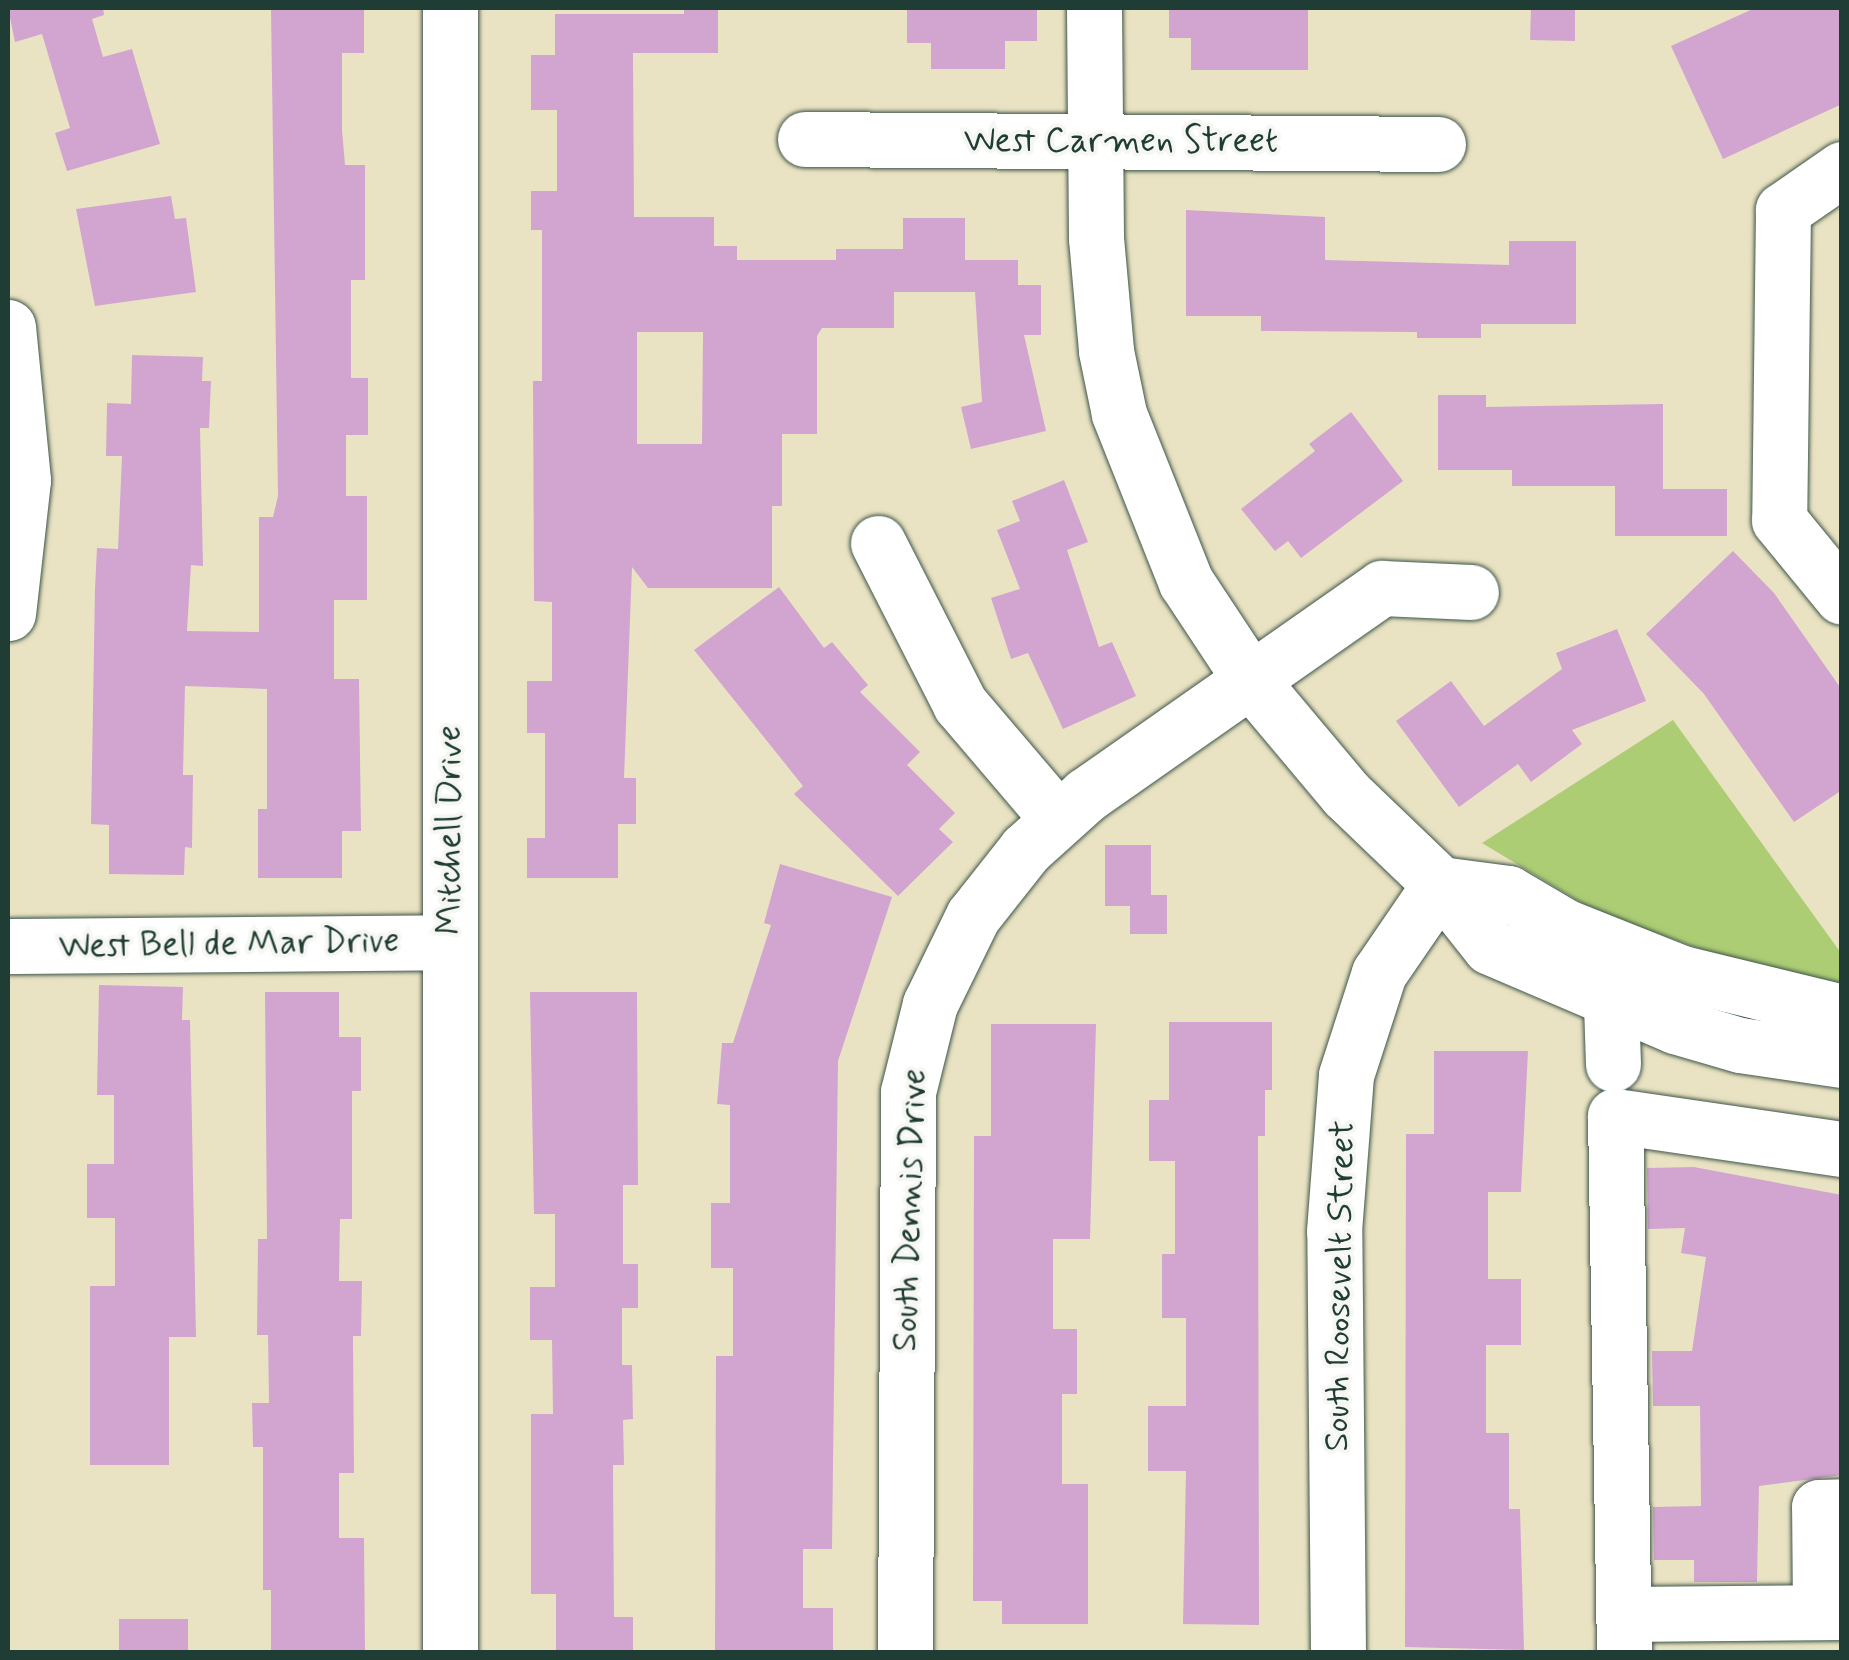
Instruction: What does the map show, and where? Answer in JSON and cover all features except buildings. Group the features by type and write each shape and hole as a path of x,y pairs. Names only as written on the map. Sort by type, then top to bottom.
{"street":[{"name":"Mitchell Drive","path":"450,8 450,1652"},
{"path":"1094,8 1094,141 1106,352 1119,414 1186,582 1252,682 1346,794 1440,884 1490,947 1611,1004 1740,1045 1842,1060"},
{"name":"West Carmen Street","path":"804,139 1438,144"},
{"path":"1842,169 1784,210 1779,520 1842,597"},
{"path":"8,327 15,480 8,613"},
{"path":"878,543 960,704 1058,818"},
{"name":"South Dennis Drive","path":"905,1652 904,1178 915,1052 930,1004 974,916 1058,818 1382,588 1471,592"},
{"path":"1440,884 1508,893 1564,926 1666,968 1755,996 1842,1012"},
{"name":"South Roosevelt Street","path":"1338,1652 1334,1231 1346,1075 1380,973 1440,884"},
{"name":"West Bell de Mar Drive","path":"8,946 450,942"},
{"path":"1611,1004 1612,1064"},
{"path":"1842,1149 1615,1116 1624,1633 1831,1612 1819,1507 1842,1506"}],"green space":[{"path":"1673,720 1841,953 1841,983 1758,970 1595,911 1482,843"}]}
